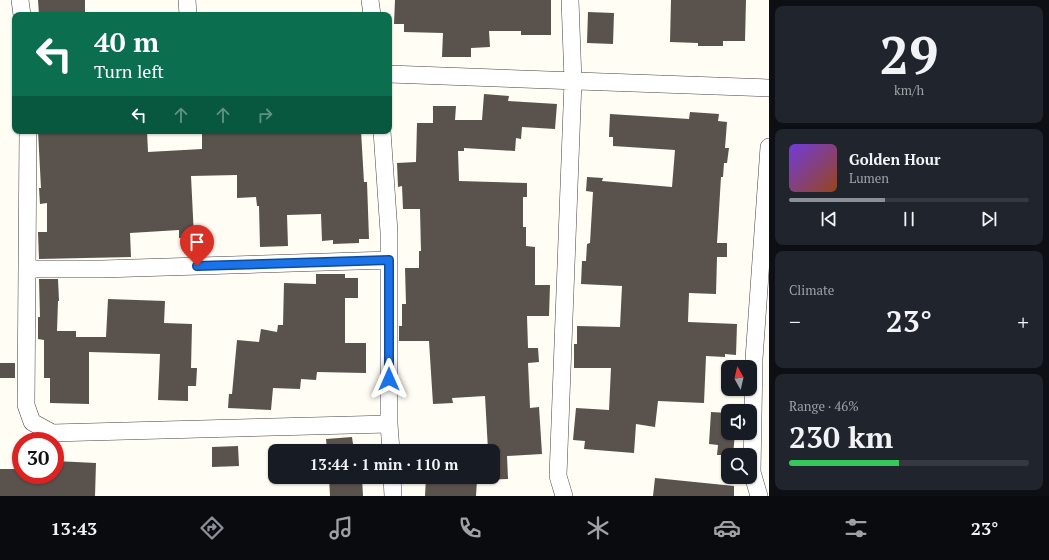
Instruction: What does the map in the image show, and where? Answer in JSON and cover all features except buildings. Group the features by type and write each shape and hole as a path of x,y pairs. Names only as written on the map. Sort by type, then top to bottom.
{"street":[{"path":"20,0 22,12"},
{"path":"187,0 188,12"},
{"path":"370,0 372,12"},
{"path":"564,496 558,476 573,81 570,0"},
{"path":"392,74 769,88"},
{"path":"28,134 26,405 32,422 52,433 389,424"},
{"path":"382,134 389,232 389,424 390,444"},
{"path":"759,496 752,472 754,359 769,147"},
{"path":"28,269 102,269 389,260"},
{"path":"392,484 393,496"}],"route":[{"path":"197,266 389,260 389,379"}]}
